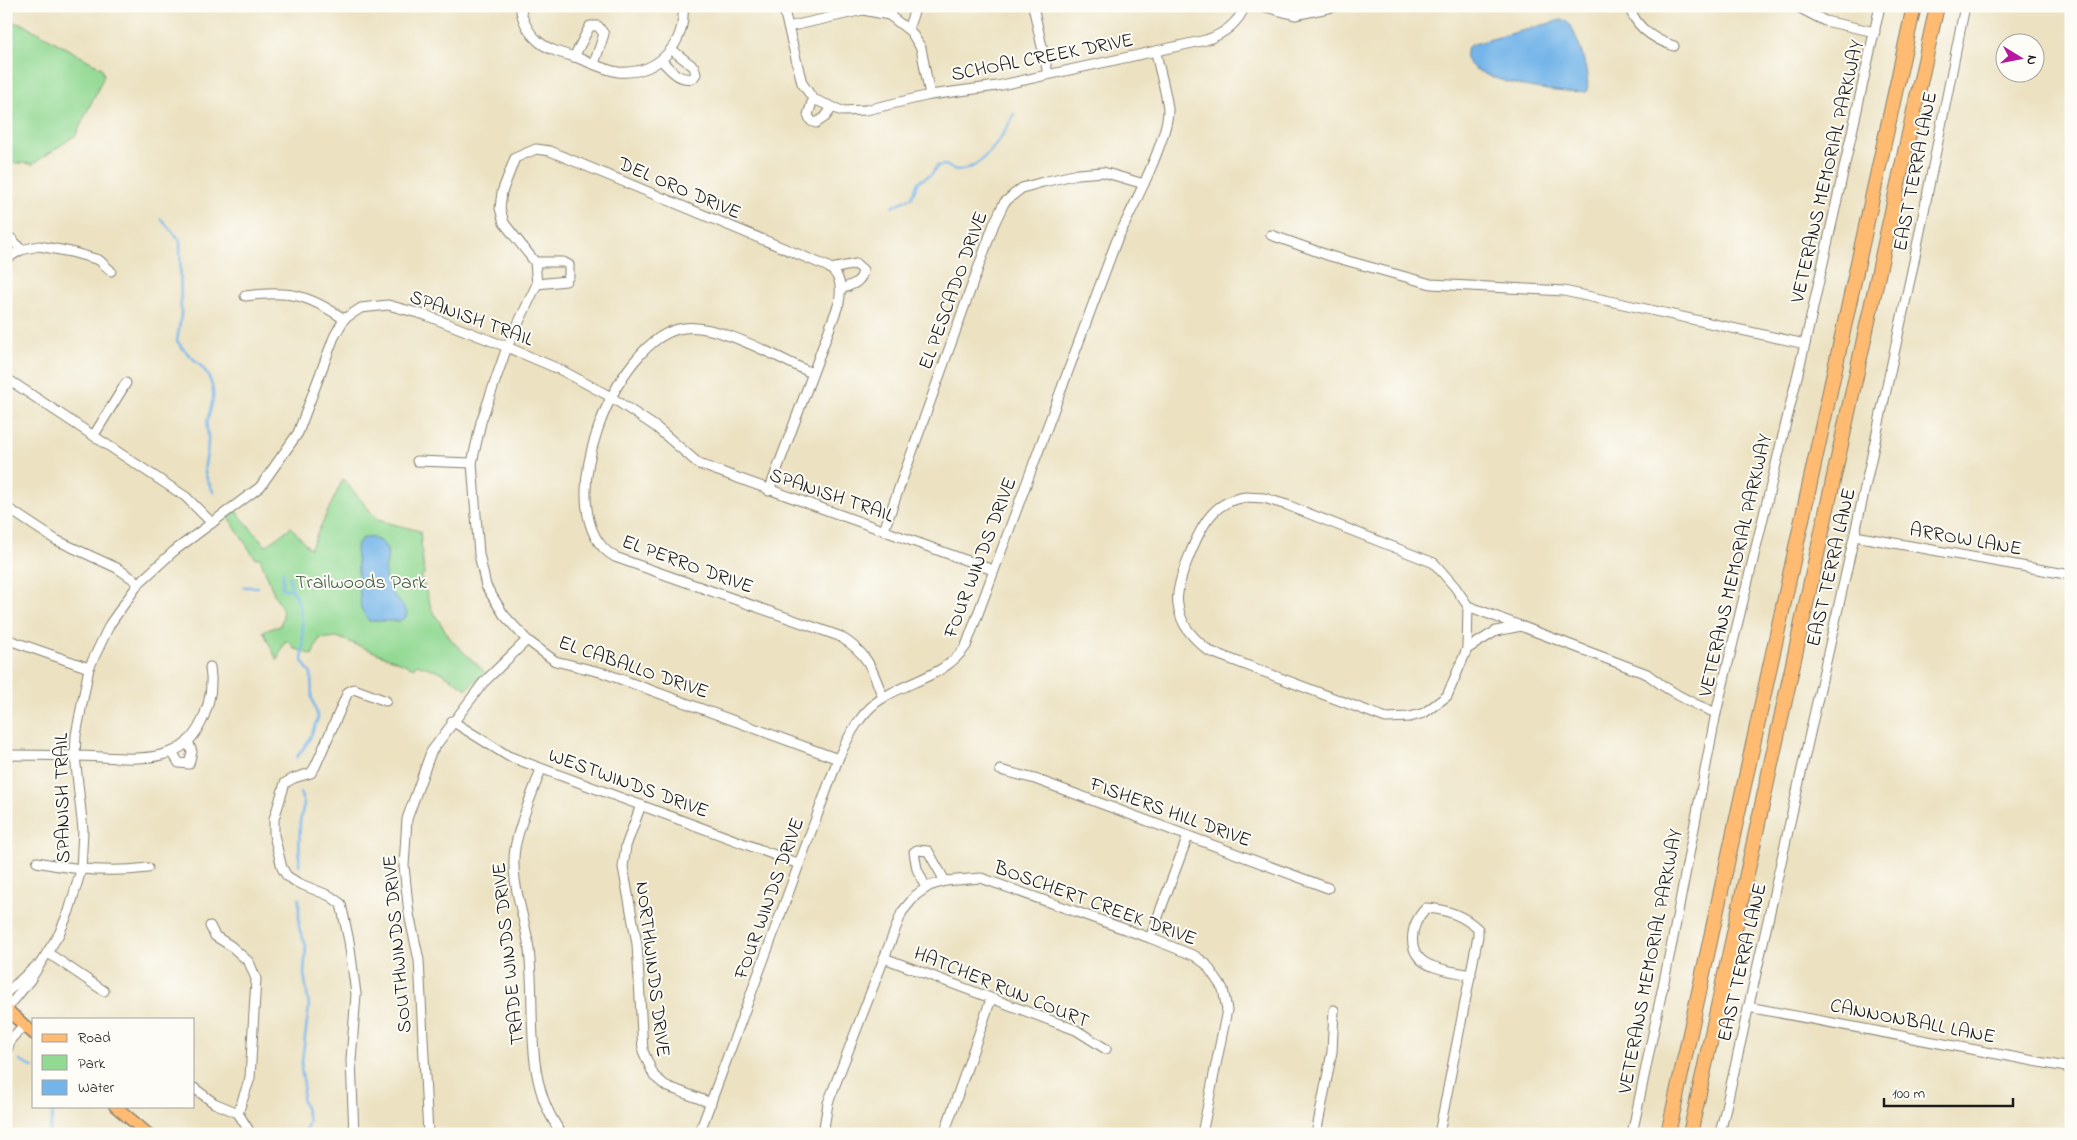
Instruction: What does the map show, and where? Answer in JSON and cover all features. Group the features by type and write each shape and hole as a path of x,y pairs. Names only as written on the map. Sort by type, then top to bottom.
{"highway":[{"path":"1668,1134 1914,6"},
{"path":"1690,1134 1937,6"}],"main road":[{"path":"6,1009 32,1032"},
{"path":"117,1108 148,1134"}],"street":[{"path":"520,6 528,29 537,40 548,47 616,72 644,69 661,60 672,50 680,37 684,6"},
{"path":"783,6 798,72 814,99 809,106 808,115 816,123 832,108"},
{"path":"889,15 895,6"},
{"path":"908,29 914,12 912,6"},
{"path":"1033,6 1048,74"},
{"name":"SCHOAL CREEK DRIVE","path":"814,99 842,111 866,110 930,95 997,86 1156,52 1220,35 1234,23 1245,6"},
{"path":"1262,6 1294,15 1338,6"},
{"path":"1629,6 1636,22 1644,30 1661,42 1674,46"},
{"path":"1796,6 1825,21 1875,32"},
{"name":"VETERANS MEMORIAL PARKWAY","path":"1632,1134 1673,938 1716,713 1805,344 1880,6"},
{"name":"EAST TERRA LANE","path":"1720,1134 1855,536 1913,266 1965,6"},
{"path":"788,27 863,10 889,15 908,29 921,48 930,95"},
{"path":"574,57 590,26 598,26 604,34 594,64"},
{"path":"661,60 677,76 683,79 693,78 696,74 694,67 672,50"},
{"name":"FOUR WINDS DRIVE","path":"699,1134 838,759 853,727 883,698 940,671 959,656 966,646 1116,242 1144,184 1166,125 1168,109 1156,52"},
{"name":"DEL ORO DRIVE","path":"535,262 504,223 500,208 502,192 515,158 536,148 550,152 832,269"},
{"name":"EL PESCADO DRIVE","path":"884,530 994,224 1004,203 1022,188 1078,174 1103,172 1144,184"},
{"path":"6,235 21,250"},
{"path":"1271,235 1330,256 1431,284 1564,292 1805,344"},
{"path":"6,259 21,250 38,246 71,252 99,260 111,271"},
{"path":"535,262 563,262 569,265 570,271 566,281 536,280 535,262"},
{"path":"769,491 839,303 841,289 839,279 832,269 849,263 856,264 863,270 862,276 856,283 841,289"},
{"name":"EL CABALLO DRIVE","path":"536,280 507,347 481,422 472,463 478,554 486,586 504,615 527,640 555,661 604,673 838,759"},
{"path":"245,296 275,292 301,296 324,306 344,319"},
{"name":"SPANISH TRAIL","path":"6,1009 30,980 48,952 69,911 81,870 83,830 75,756 80,709 89,668 110,624 139,583 174,551 260,487 298,433 319,372 344,319 361,308 388,305 425,315 507,347 561,370 612,397 656,427 699,464 769,491 993,570"},
{"name":"EL PERRO DRIVE","path":"812,373 731,337 698,328 683,328 670,331 652,344 636,360 612,397 591,449 586,484 587,514 591,531 598,542 615,557 839,636 852,643 869,662 883,698"},
{"path":"6,378 186,497 212,523"},
{"path":"94,435 126,383"},
{"path":"417,461 472,463"},
{"path":"1468,606 1466,650 1447,696 1438,705 1424,713 1410,717 1386,718 1209,651 1186,630 1178,604 1178,594 1204,523 1225,503 1246,497 1264,498 1287,505 1434,563 1455,587 1468,606 1647,674 1693,704 1716,713"},
{"path":"6,507 56,540 112,565 139,583"},
{"name":"ARROW LANE","path":"1855,536 2071,574"},
{"path":"1466,650 1496,631 1520,626"},
{"path":"6,638 89,668"},
{"name":"SOUTHWINDS DRIVE","path":"428,1134 419,960 409,914 404,866 404,840 415,792 431,752 452,721 483,684 527,640"},
{"path":"6,755 130,758 172,752 188,741 198,727 210,700 212,680 210,667"},
{"path":"354,1134 351,1060 356,994 350,941 340,904 330,896 298,883 287,876 282,868 274,834 274,819 285,783 311,773 315,767 348,692 354,689 386,701"},
{"name":"WESTWINDS DRIVE","path":"452,721 508,756 799,864"},
{"path":"172,752 179,763 183,765 189,764 192,752 188,741"},
{"name":"TRADE WINDS DRIVE","path":"541,769 515,849 515,884 528,944 532,1035 537,1078 542,1100 552,1120 562,1134"},
{"name":"FISHERS HILL DRIVE","path":"1000,770 1035,779 1328,888"},
{"name":"NORTHWINDS DRIVE","path":"641,805 626,846 623,868 637,944 643,1051 654,1076 666,1086 710,1103"},
{"path":"1150,938 1188,836"},
{"path":"926,888 914,860 914,852 917,850 928,851 945,881"},
{"path":"37,862 81,870 120,872 148,868"},
{"name":"BOSCHERT CREEK DRIVE","path":"823,1134 828,1103 902,912 916,895 926,888 945,881 981,878 1150,938 1195,956 1206,964 1224,989 1227,1010 1202,1134"},
{"path":"1439,1134 1471,975 1478,929 1468,920 1438,909 1426,908 1411,937 1414,951 1421,960 1431,966 1471,975"},
{"path":"210,926 215,936 249,962 256,979 250,1078 238,1113"},
{"path":"48,952 104,991"},
{"name":"HATCHER RUN COURT","path":"884,958 1076,1030 1106,1050"},
{"name":"SPANISH TRAIL","path":"6,993 39,965"},
{"path":"944,1134 991,999"},
{"name":"CANNONBALL LANE","path":"1748,1007 2071,1068"},
{"path":"1316,1134 1332,1052 1334,1010"},
{"path":"6,1053 10,1039 24,1025"},
{"path":"195,1089 214,1103 238,1113 251,1134"}],"green space":[{"path":"6,18 18,24 21,23 102,68 104,76 76,135 33,164 6,162"},
{"name":"Trailwoods Park","path":"343,479 378,520 420,531 424,574 421,576 432,610 452,641 485,672 467,689 439,671 416,664 414,668 337,637 319,639 312,655 293,648 292,644 285,641 277,660 263,631 280,626 283,617 282,608 274,594 260,558 255,558 228,517 236,511 266,546 291,527 310,549"}],"water":[{"path":"1565,20 1574,33 1582,54 1588,86 1586,92 1556,91 1510,83 1489,76 1473,67 1466,57 1470,45"},
{"path":"370,537 380,541 387,551 385,577 387,584 407,613 406,617 399,621 369,621 361,609 356,547 361,539"}],"waterway":[{"path":"892,207 912,197 918,182 932,174 937,166 946,165 956,170 966,169 977,164 995,145 1014,114"},
{"path":"161,219 180,240 181,316 177,341 202,367 210,379 213,391 213,400 207,423 208,440 205,472 214,493"},
{"path":"283,572 282,588 292,590 299,605 303,635 302,661 311,674 312,698 318,718 309,740 297,757"},
{"path":"289,577 292,590"},
{"path":"243,587 258,587"},
{"path":"299,866 300,822 304,804 300,792"},
{"path":"299,899 299,928 306,946 304,974 309,1006 301,1069 304,1084 302,1098 309,1121 304,1134"},
{"path":"20,1061 32,1067"},
{"path":"49,1134 54,1108"}]}
